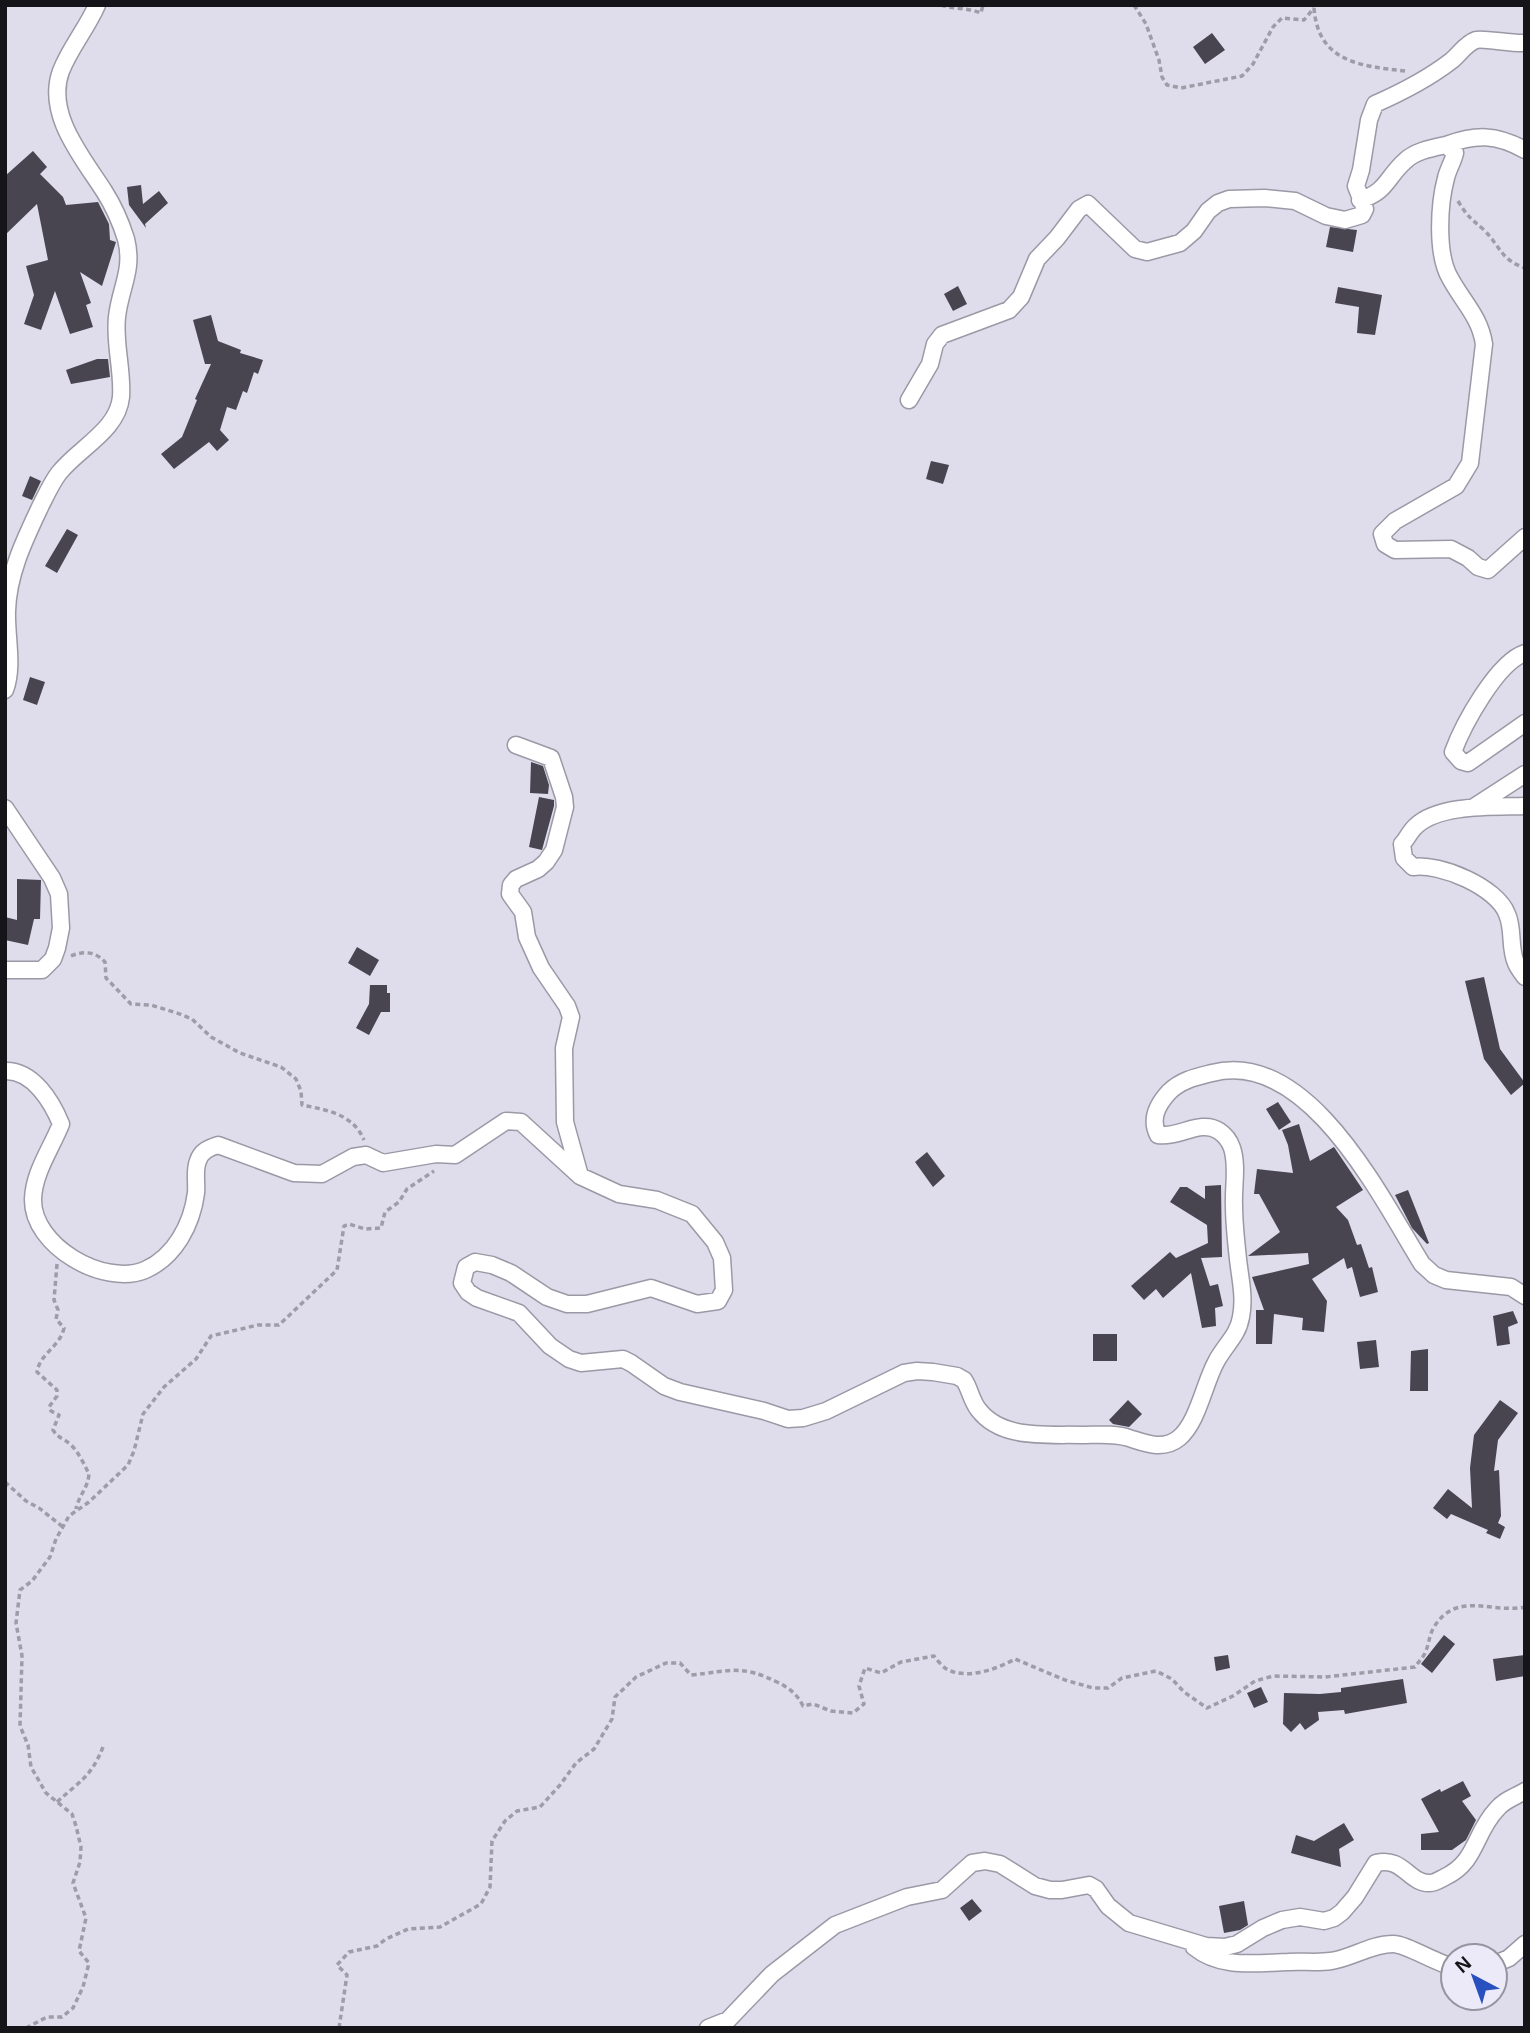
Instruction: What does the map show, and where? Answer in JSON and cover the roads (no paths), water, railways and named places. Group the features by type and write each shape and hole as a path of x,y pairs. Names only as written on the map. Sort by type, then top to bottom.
{"street":[{"path":"5,690 8,683 7,607 18,555 57,475 76,454 103,432 120,409 117,319 129,272 130,256 117,215 74,147 63,120 58,94 61,72 97,5"},
{"path":"909,400 930,364 935,344 942,335 1009,310 1021,297 1037,259 1058,238 1079,209 1088,204 1135,249 1147,252 1180,243 1194,231 1208,211 1218,203 1229,200 1265,198 1295,201 1326,216 1345,220 1362,215 1365,209 1356,186 1369,120 1375,104 1451,61 1468,44 1479,39 1508,44 1525,43"},
{"path":"1360,200 1375,195 1406,159 1464,138 1485,136 1506,139 1525,150"},
{"path":"1446,145 1455,153 1443,192 1440,232 1444,263 1449,277 1482,328 1484,344 1470,463 1456,486 1395,521 1382,534 1385,544 1395,550 1451,549 1478,567 1488,570 1525,537"},
{"path":"1525,653 1510,662 1498,676 1460,732 1453,752 1461,761 1468,763 1525,723"},
{"path":"516,745 551,758 564,797 565,807 554,850 538,869 511,885 510,894 523,912 527,937 541,968 567,1006 571,1017 564,1048 565,1122 580,1176"},
{"path":"1472,808 1525,774"},
{"path":"1525,806 1472,808 1434,816 1416,825 1402,844 1404,858 1413,867 1427,865 1442,869 1497,898 1507,913 1515,962 1525,977"},
{"path":"5,808 52,878 59,894 61,928 53,959 43,970 5,970"},
{"path":"5,1072 13,1071 26,1077 41,1090 61,1124 37,1173 33,1199 39,1224 63,1253 107,1273 131,1274 147,1270 169,1252 186,1231 196,1192 198,1160 206,1149 218,1145 294,1173 322,1174 353,1157 366,1155 383,1163 436,1154 454,1155 506,1121 521,1122 580,1176 619,1194 657,1200 692,1214 715,1242 722,1258 724,1290 718,1301 697,1304 651,1288 587,1304 567,1304 547,1297 511,1273 475,1262 466,1267 463,1274 461,1283 468,1292 477,1298 519,1313 550,1346 569,1359 581,1363 623,1359 664,1386 680,1392 788,1419 803,1418 826,1411 904,1373 917,1371 947,1374 964,1380 978,1409 1003,1429 1044,1434 1129,1437 1149,1445 1168,1444 1180,1437 1192,1418 1215,1363 1236,1336 1241,1317 1242,1289 1234,1204 1235,1161 1230,1142 1212,1127 1198,1127 1166,1136 1158,1135 1154,1116 1161,1103 1180,1082 1221,1070 1258,1072 1277,1082 1318,1112 1362,1164 1422,1264 1434,1275 1446,1280 1511,1287 1525,1296"},
{"path":"708,2028 728,2020 772,1974 835,1925 887,1903 942,1890 972,1863 985,1861 1000,1864 1035,1886 1049,1890 1089,1885 1096,1889 1108,1906 1129,1923 1140,1924 1206,1946 1225,1947 1237,1944 1282,1920 1300,1917 1324,1921 1334,1918 1355,1897 1376,1863 1387,1860 1405,1869 1418,1880 1436,1882 1465,1864 1478,1836 1496,1810 1503,1802 1525,1791"},
{"path":"1187,1941 1204,1955 1250,1965 1332,1961 1362,1950 1396,1944 1439,1963"},
{"path":"1509,1958 1525,1944"}]}
